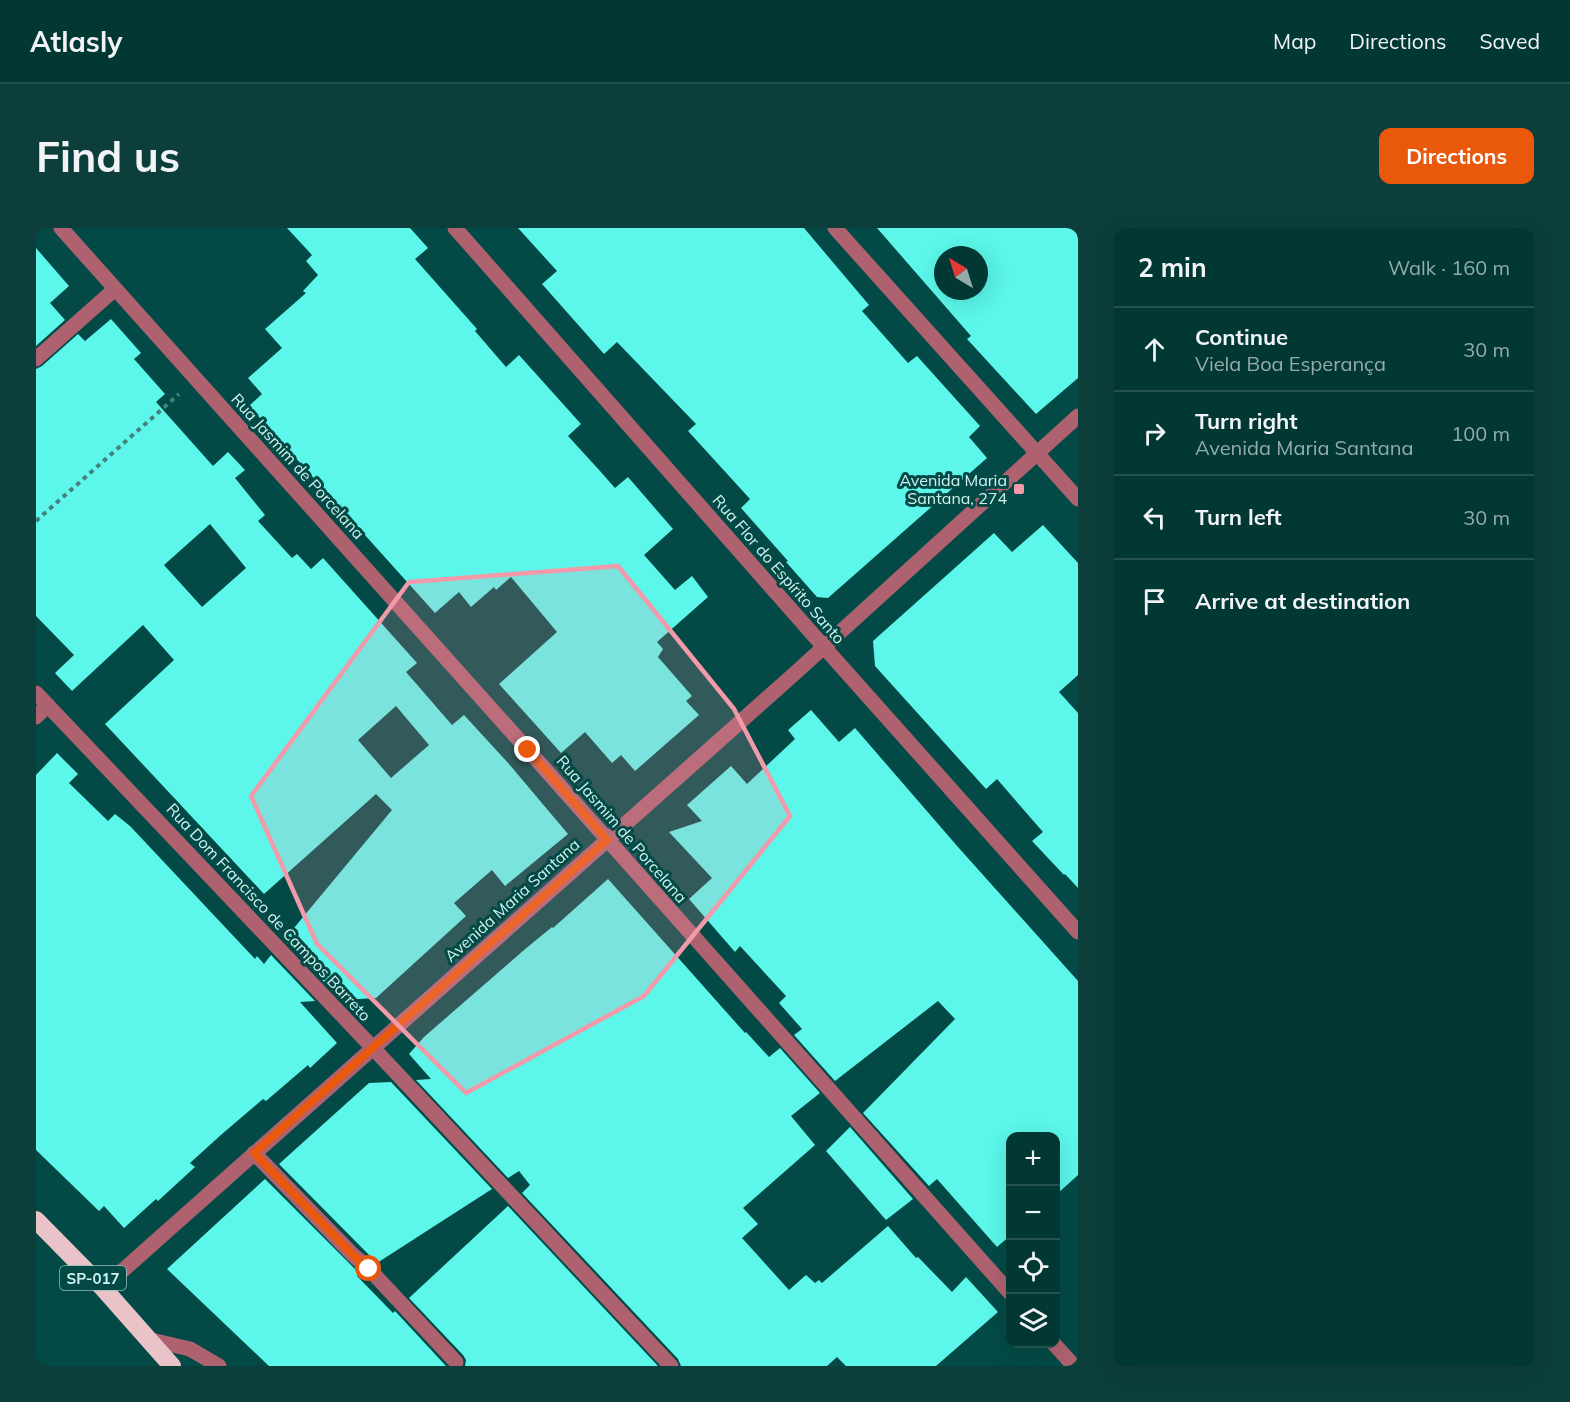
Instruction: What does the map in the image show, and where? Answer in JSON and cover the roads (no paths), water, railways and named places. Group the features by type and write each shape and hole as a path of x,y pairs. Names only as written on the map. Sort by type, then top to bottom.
{"highway":[{"name":"SP-017","path":"36,1221 103,1288 172,1366"}],"street":[{"name":"Rua Jasmim de Porcelana","path":"61,228 1006,1288"},
{"name":"Rua Flor do Espírito Santo","path":"455,228 1078,932"},
{"path":"835,228 1078,499"},
{"path":"36,359 115,289"},
{"name":"Avenida Maria Santana","path":"103,1288 824,647 1078,416"},
{"name":"Rua Dom Francisco de Campos Barreto","path":"36,693 671,1366"},
{"path":"36,717 48,705"},
{"path":"254,1153 369,1269 456,1362"},
{"path":"147,1339 190,1349 219,1366"},
{"path":"1058,1348 1074,1366"}],"place":[{"name":"Avenida Maria Santana, 274","path":"1019,489"}]}
